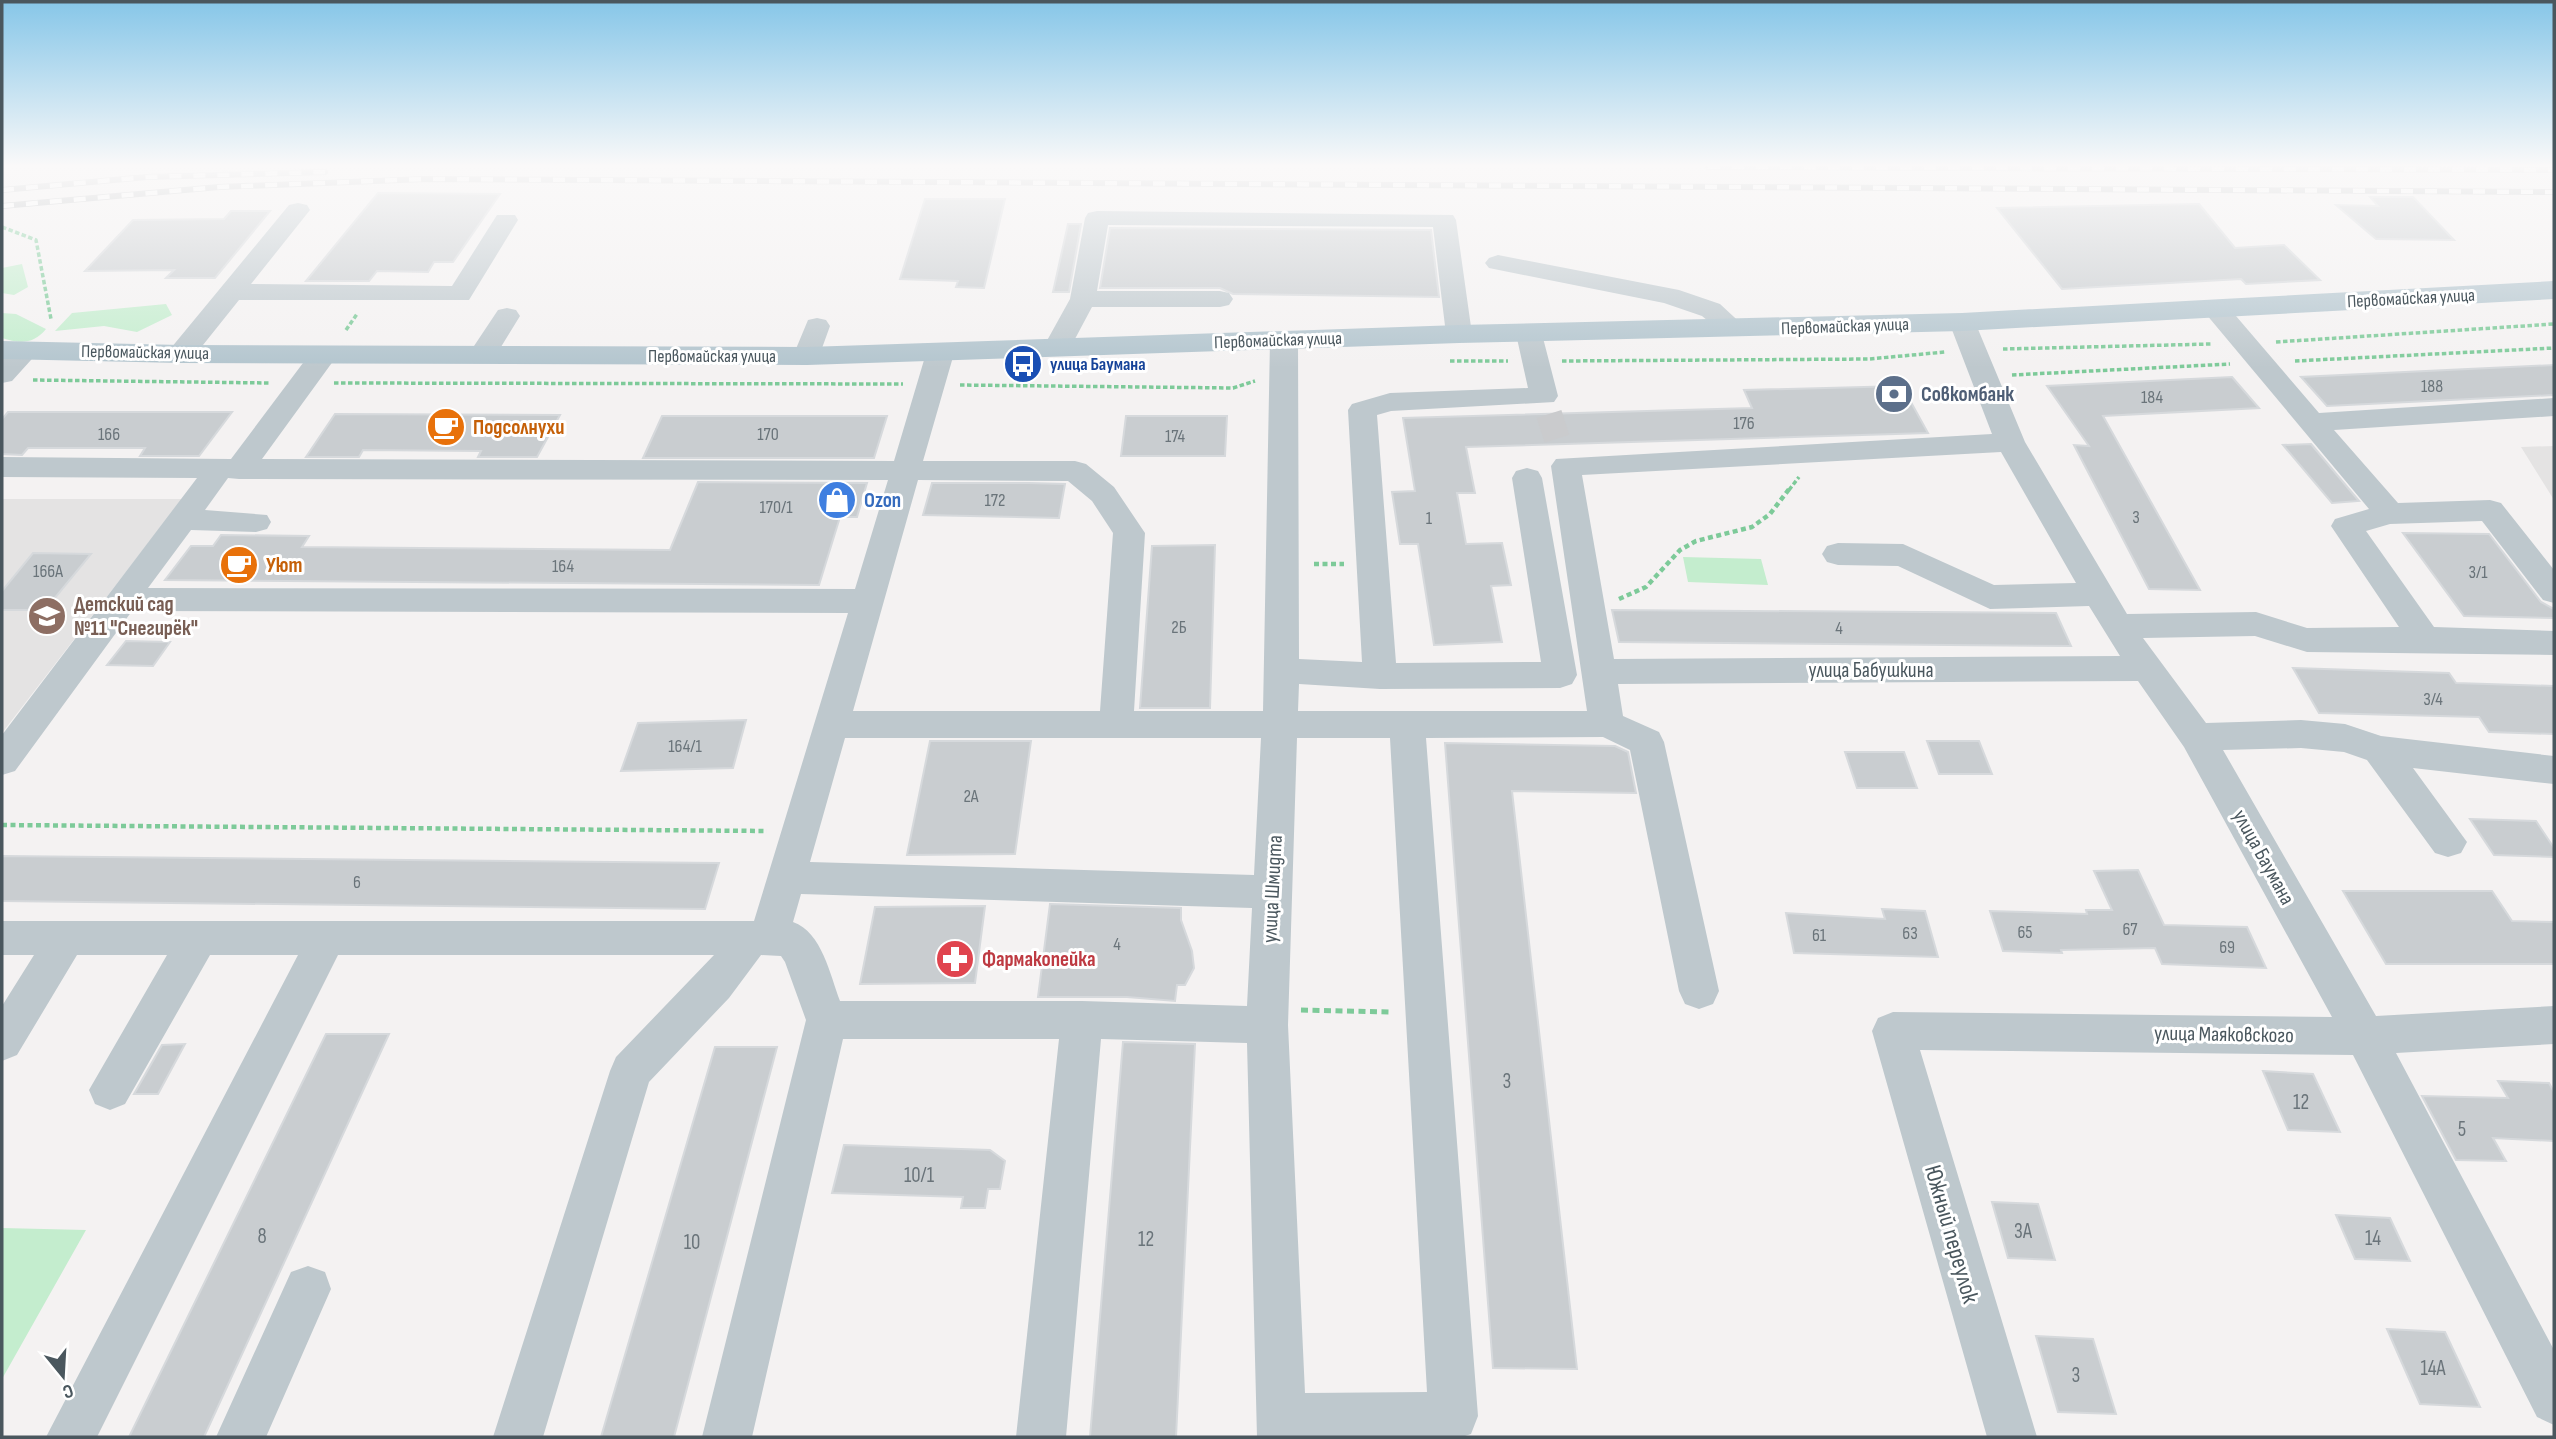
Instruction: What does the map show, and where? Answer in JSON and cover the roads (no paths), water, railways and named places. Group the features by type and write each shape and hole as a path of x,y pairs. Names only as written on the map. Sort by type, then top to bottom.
{"main road":[{"name":"Первомайская улица","path":"14,350 181,354 807,356 937,367 1058,346 1284,356 1459,334 1532,348 1734,329 1967,336 2215,308 2554,290"}],"street":[{"path":"181,354 279,234"},
{"path":"231,292 460,294 497,234"},
{"path":"1058,346 1083,299 1094,234"},
{"path":"1446,234 1459,334"},
{"path":"1498,263 1710,304 1734,329"},
{"path":"1083,299 1220,299"},
{"path":"2215,308 2390,514"},
{"path":"482,355 507,316"},
{"path":"807,356 817,326"},
{"name":"улица Баумана","path":"1967,336 2010,442 2108,610 2145,668 2197,737 2365,1036 2554,1401"},
{"path":"1380,676 1362,410 1390,402 1547,405 1532,348"},
{"path":"2,375 14,350"},
{"path":"2,761 182,519 229,469 325,353"},
{"name":"улица Шмидта","path":"1282,1428 1267,1017 1282,671 1284,356"},
{"path":"518,1437 631,1071 760,938 787,877 937,367"},
{"path":"2314,422 2554,407"},
{"path":"1607,724 1562,455 1817,453 2010,442"},
{"path":"2,467 1075,471 1102,494 1129,533 1116,725"},
{"path":"1282,671 1380,676 1560,675 1527,478"},
{"path":"2425,639 2346,526 2390,514 2490,510 2554,592"},
{"path":"182,519 256,522"},
{"path":"1838,554 1903,555 1990,597 2256,624 2308,640 2425,639 2554,643"},
{"path":"123,599 869,601"},
{"name":"улица Бабушкина","path":"1597,672 2145,668"},
{"path":"832,725 1607,724 1646,742 1699,991"},
{"path":"1282,1428 1453,1416 1407,725"},
{"path":"2197,737 2301,734 2345,738 2380,750 2554,770"},
{"path":"2380,750 2448,842"},
{"path":"787,877 1272,892"},
{"path":"2,938 792,939 802,955 827,1020 727,1437"},
{"path":"110,1090 199,938"},
{"path":"71,1437 327,938"},
{"path":"2,1042 66,939"},
{"path":"827,1020 1267,1017"},
{"path":"1041,1437 1082,1020"},
{"name":"улица Маяковского","path":"1892,1031 2365,1036 2554,1025"},
{"name":"Южный переулок","path":"1892,1031 2012,1437"},
{"path":"241,1437 308,1289"}],"tunnel":[{"path":"1549,414 1559,445"}],"place":[{"name":"улица Баумана","path":"1023,364"},
{"name":"Совкомбанк","path":"1894,394"},
{"name":"Подсолнухи","path":"446,427"},
{"name":"Ozon","path":"837,500"},
{"name":"Уют","path":"239,565"},
{"name":"Детский сад №11 \"Снегирёк\"","path":"47,616"},
{"name":"Фармакопейка","path":"955,959"}]}
